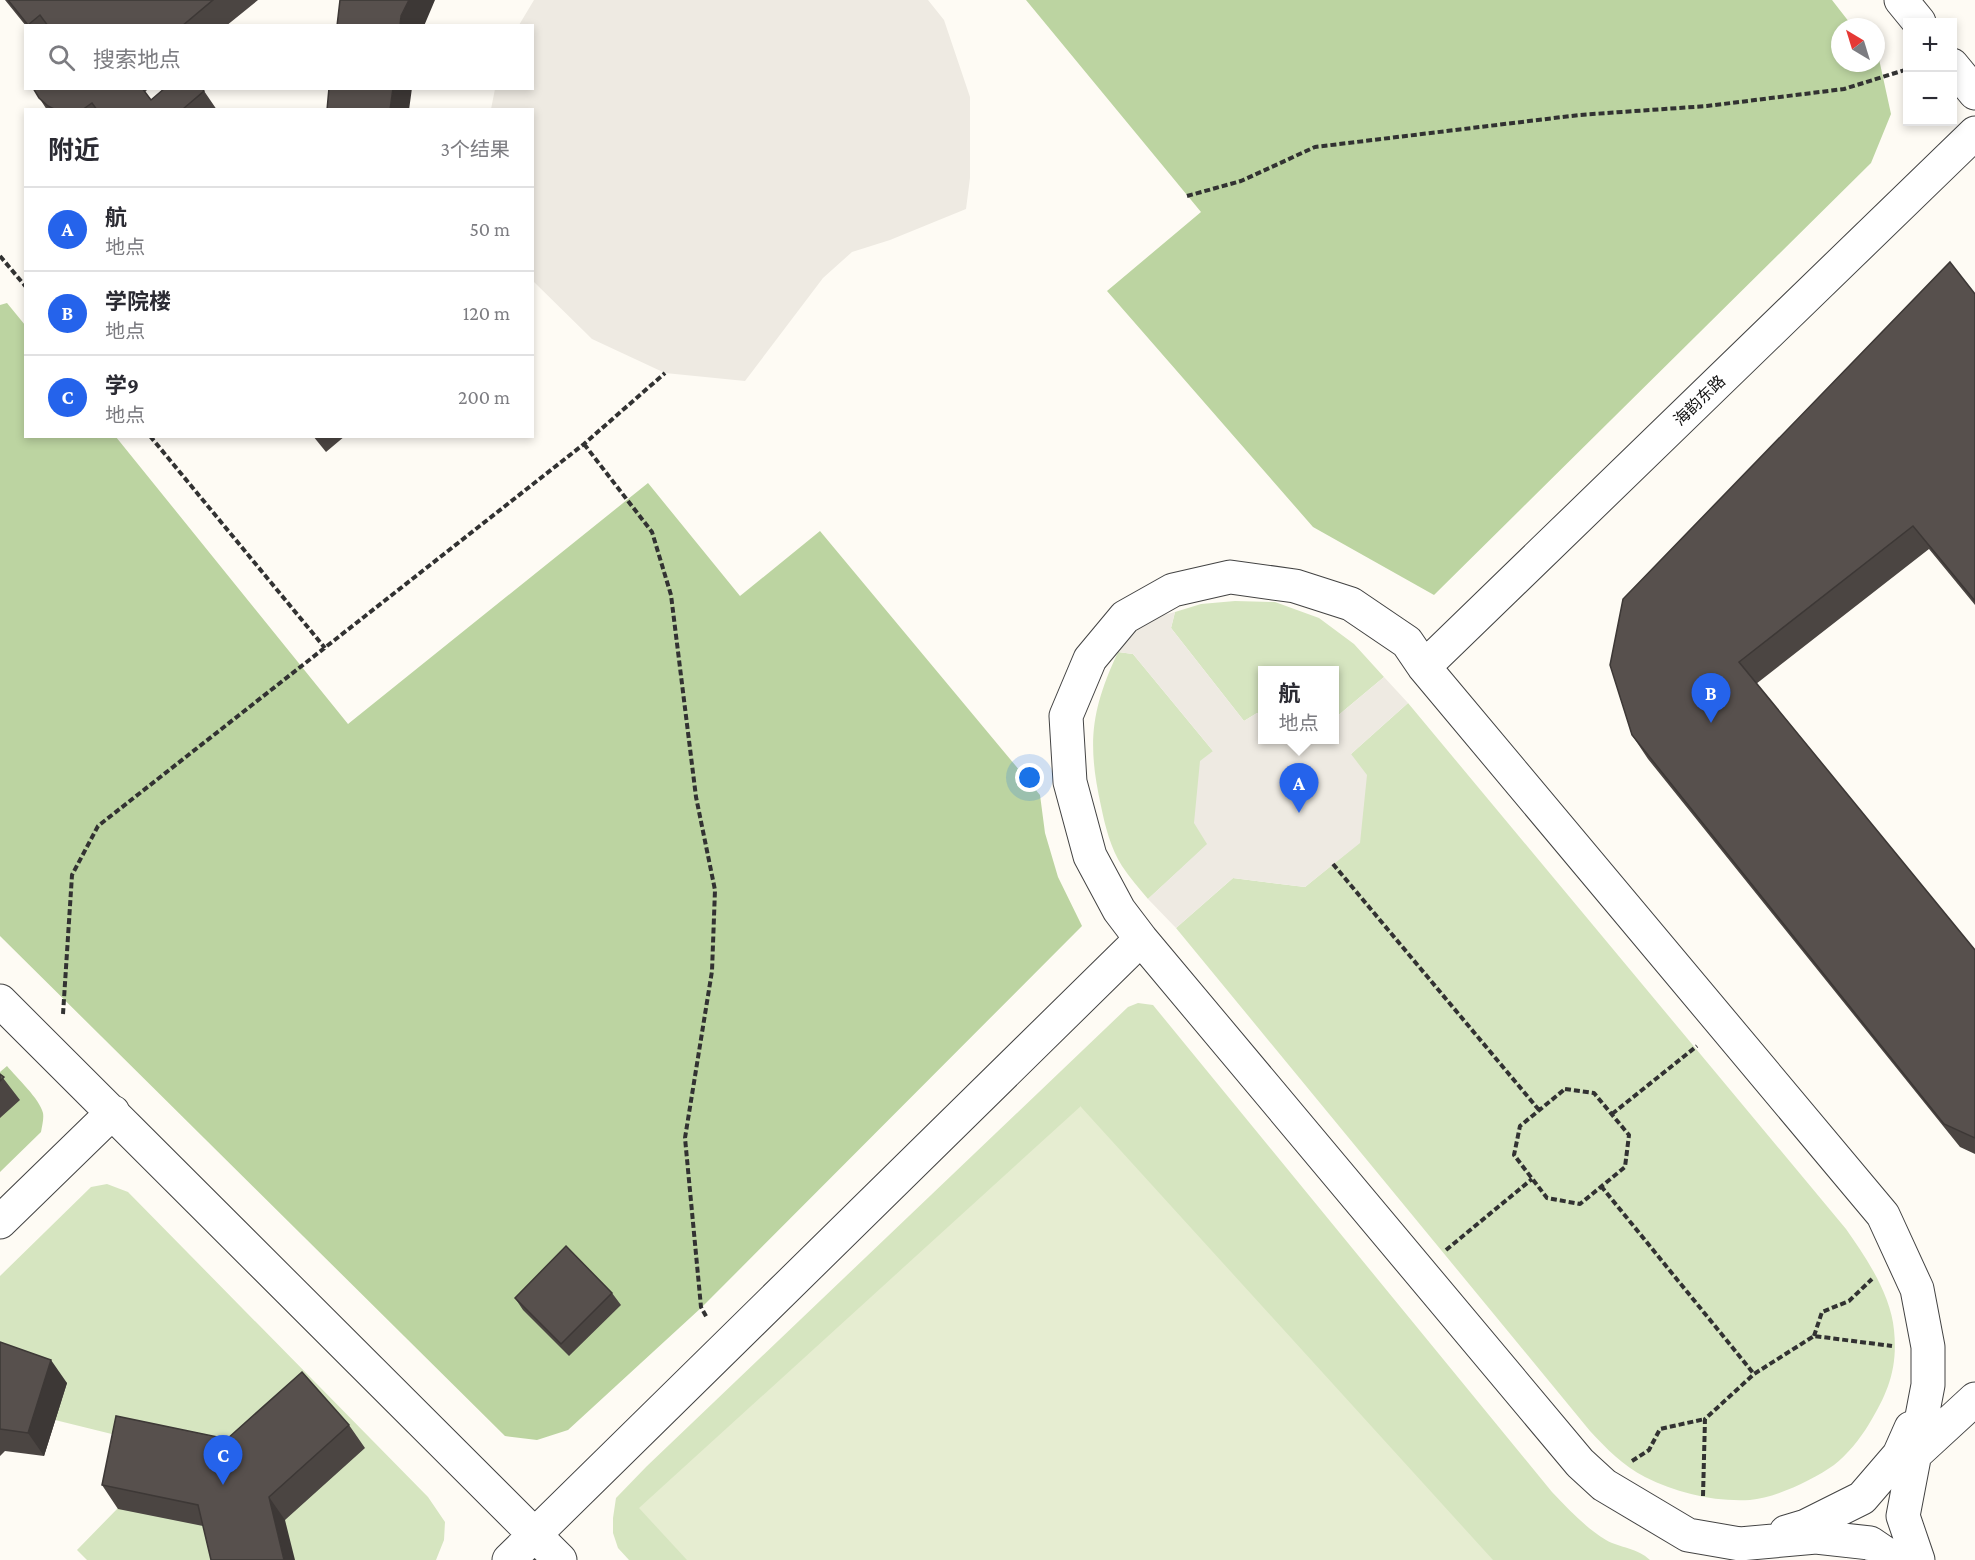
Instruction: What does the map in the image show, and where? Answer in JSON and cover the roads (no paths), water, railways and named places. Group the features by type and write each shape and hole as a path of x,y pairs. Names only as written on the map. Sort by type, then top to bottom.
{"lane":[{"path":"1901,0 1916,18"},
{"path":"1957,70 1975,93"},
{"name":"海韵东路","path":"1424,667 1975,133"},
{"path":"1895,1560 1870,1543 1816,1537 1740,1544 1688,1535 1604,1485 1580,1463 1141,939 1119,910 1090,856 1071,782 1066,716 1089,659 1125,617 1173,590 1230,577 1295,586 1351,604 1407,642 1424,667 1883,1215 1917,1290 1928,1347 1928,1386 1903,1516 1918,1560"},
{"path":"509,1560 1141,939"},
{"path":"0,1000 560,1560"},
{"path":"0,1222 113,1112"},
{"path":"1740,1544 1806,1526 1862,1498 1899,1455 1928,1386"},
{"path":"1789,1560 1916,1454 1975,1399"}],"place":[{"name":"学院楼","path":"1711,723"},
{"name":"航","path":"1299,813"},
{"name":"学9","path":"223,1485"}]}
